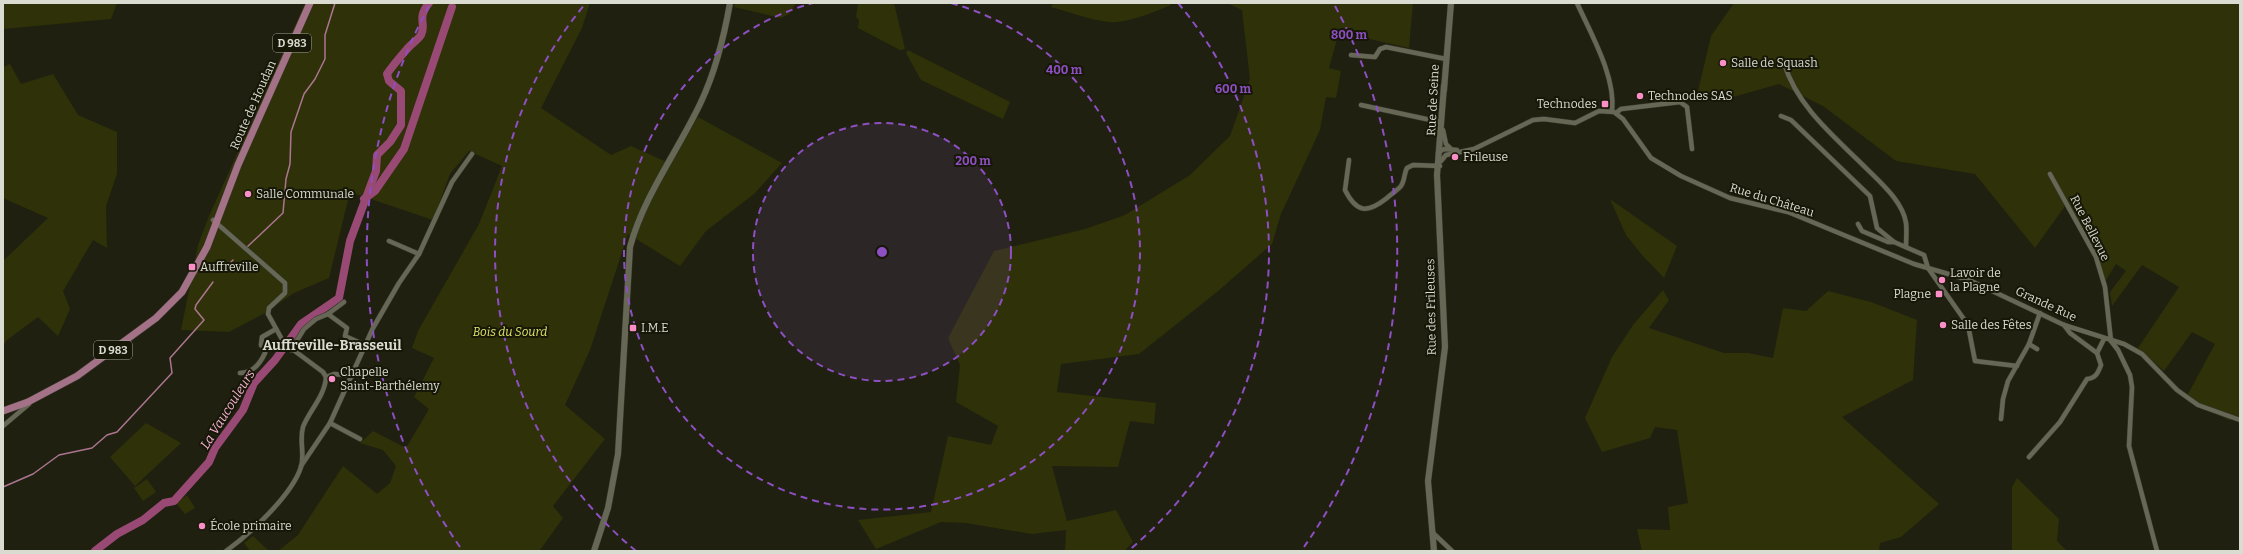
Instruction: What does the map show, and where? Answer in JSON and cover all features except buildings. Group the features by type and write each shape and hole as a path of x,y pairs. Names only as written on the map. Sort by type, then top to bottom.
{"main road":[{"name":"Route de Houdan","path":"3,410 28,402 77,376 156,318 186,287 200,260 216,221 223,194 238,165 309,5"}],"street":[{"path":"594,551 607,514 614,482 628,328 633,235 640,216 694,116 709,83 721,49 730,3"},
{"name":"Rue de Seine","path":"1440,150 1443,130 1444,86 1451,3"},
{"path":"1577,3 1601,56 1613,99 1614,112"},
{"path":"1351,55 1375,57 1380,49 1386,47 1446,59"},
{"path":"1784,63 1789,82 1812,113 1877,180 1897,203 1906,223 1906,247"},
{"name":"Rue des Frileuses","path":"1434,551 1428,481 1445,347 1439,199 1440,122 1444,86"},
{"path":"1440,150 1451,152 1477,147 1533,120 1544,119 1574,123 1600,112 1614,112 1621,109 1680,102 1687,107 1692,149"},
{"path":"1361,105 1440,122"},
{"name":"Rue du Château","path":"1614,112 1627,125 1651,158 1681,176 1730,198 1788,212 1928,268"},
{"path":"1781,116 1791,120 1870,196 1877,228 1894,242 1924,254 1928,268 1968,325 1975,361 2017,366"},
{"path":"1443,130 1446,144 1451,152"},
{"path":"1349,160 1345,190 1360,208 1367,210 1374,208 1401,187 1407,168 1413,165 1439,164 1451,152"},
{"path":"226,551 276,506 330,424 353,376 365,345 399,283 420,254 452,182 472,154"},
{"name":"Rue Bellevue","path":"2050,174 2096,258 2105,287 2111,341"},
{"path":"216,221 285,283 285,293 267,311 284,343 290,349 323,372 326,377 320,396 303,427 300,441 301,466"},
{"path":"1858,224 1862,231 1888,242 1894,242"},
{"path":"389,241 420,254"},
{"name":"Grande Rue","path":"1928,268 1969,280 2103,342 2111,341 2124,344 2142,354 2177,390 2198,405 2240,420"},
{"path":"290,349 304,329 316,319 328,314 344,302"},
{"path":"2001,419 2003,399 2008,381 2029,344 2040,313"},
{"path":"328,314 347,328 345,336 365,345"},
{"path":"2029,457 2060,422 2087,379 2097,375 2102,365 2097,353 2070,333 2064,325"},
{"path":"240,373 246,373 254,369 265,353 265,350 261,345 262,337 276,329"},
{"path":"2111,341 2118,350 2130,375 2132,387 2129,446 2157,551"},
{"path":"2091,349 2103,342"},
{"path":"2097,353 2103,342"},
{"path":"2029,344 2037,349"},
{"path":"326,377 334,374 353,376"},
{"path":"3,426 25,409 30,404 28,402"},
{"path":"330,424 360,439"},
{"path":"1432,532 1452,551"}],"green space":[{"path":"3,3 117,3 111,19 3,29"},
{"name":"Bois du Sourd","path":"305,3 590,3 582,28 541,108 611,155 631,146 671,164 698,117 782,163 754,194 706,231 680,266 628,234 590,350 565,405 605,439 553,506 563,518 540,550 542,551 278,551 298,535 343,466 377,494 390,483 396,466 383,450 360,443 373,431 406,448 429,409 414,397 434,358 412,348 418,331 479,224 502,166 469,151 450,174 433,220 350,192 329,278 294,293 265,313 229,332 181,330 198,245 209,216"},
{"path":"735,3 796,3 789,14 781,18 734,7"},
{"path":"858,3 894,3 905,49 900,50 858,28 859,20 856,17"},
{"path":"1053,3 1171,3 1169,6 1148,14 1123,21 1109,22 1095,20 1051,7"},
{"path":"1227,3 1413,3 1409,48 1339,32 1329,68 1341,71 1336,98 1326,97 1320,130 1281,214 1272,244 1217,292 1139,354 1061,364 1057,392 1156,403 1154,424 1130,421 1118,467 1052,466 1067,521 1116,510 1133,542 1124,551 1065,551 1066,530 1032,534 966,523 941,522 876,549 858,520 931,512 948,436 991,445 998,426 956,402 960,365 948,338 994,251 1085,229 1125,215 1190,175 1230,136 1250,79 1242,10"},
{"path":"1734,3 2237,3 2240,5 2240,420 2229,420 2187,401 2188,394 2215,344 2192,332 2164,371 2138,348 2179,287 2142,265 2112,306 2110,292 2126,271 2116,264 2106,280 2102,280 2096,261 2065,206 2035,248 1975,174 1896,161 1823,106 1779,84 1733,97 1698,91 1711,36"},
{"path":"908,50 1010,102 1003,119 921,80 906,53"},
{"path":"10,64 21,84 53,74 78,115 117,132 117,174 106,206 107,248 93,240 63,291 70,309 58,336 38,317 7,340 3,346 3,261 48,218 3,198 3,67"},
{"path":"1610,199 1677,246 1664,278 1642,255 1626,235"},
{"path":"1663,290 1669,300 1649,328 1724,353 1748,353 1773,358 1783,308 1806,311 1828,291 1871,302 1917,320 1913,380 1842,417 1939,504 1901,537 1880,543 1879,551 1642,551 1637,529 1670,530 1668,507 1688,503 1677,430 1655,427 1650,438 1602,452 1585,418 1612,357 1633,325"},
{"path":"146,423 181,443 135,486 110,457"},
{"path":"2017,478 2059,519 2057,541 2067,551 2012,551 2012,487"},
{"path":"147,479 156,492 143,501 134,488"},
{"path":"187,495 195,508 185,514 176,503"},
{"path":"253,536 269,551 250,551 244,543"}],"waterway":[{"path":"246,248 283,213 286,179 290,164 291,132 304,94 315,79 325,59 325,35 335,3"},
{"name":"La Vaucouleurs","path":"95,551 117,534 143,520 164,503 174,501 209,462 215,448 243,410 254,383 275,360 301,324 339,298 350,241 376,171 377,155 390,142 401,125 401,91 389,81 387,74 405,51 421,35 423,31 422,17 429,3"},
{"path":"364,199 375,191 404,149 452,7"},
{"path":"224,269 233,260"},
{"path":"3,487 33,474 59,455 92,448 107,435 117,432 172,373 170,358 204,320 195,309 196,305 213,282"}],"place":[{"name":"Salle de Squash","path":"1723,63"},
{"name":"Technodes SAS","path":"1640,96"},
{"name":"Technodes","path":"1605,104"},
{"name":"Frileuse","path":"1455,157"},
{"name":"Salle Communale","path":"248,194"},
{"name":"Auffreville","path":"192,267"},
{"name":"Lavoir de la Plagne","path":"1942,280"},
{"name":"Plagne","path":"1939,294"},
{"name":"Salle des Fêtes","path":"1943,325"},
{"name":"I.M.E","path":"633,328"},
{"name":"Chapelle Saint-Barthélemy","path":"332,379"},
{"name":"École primaire","path":"202,526"}],"district":[{"name":"Auffreville-Brasseuil","path":"332,345"}]}
